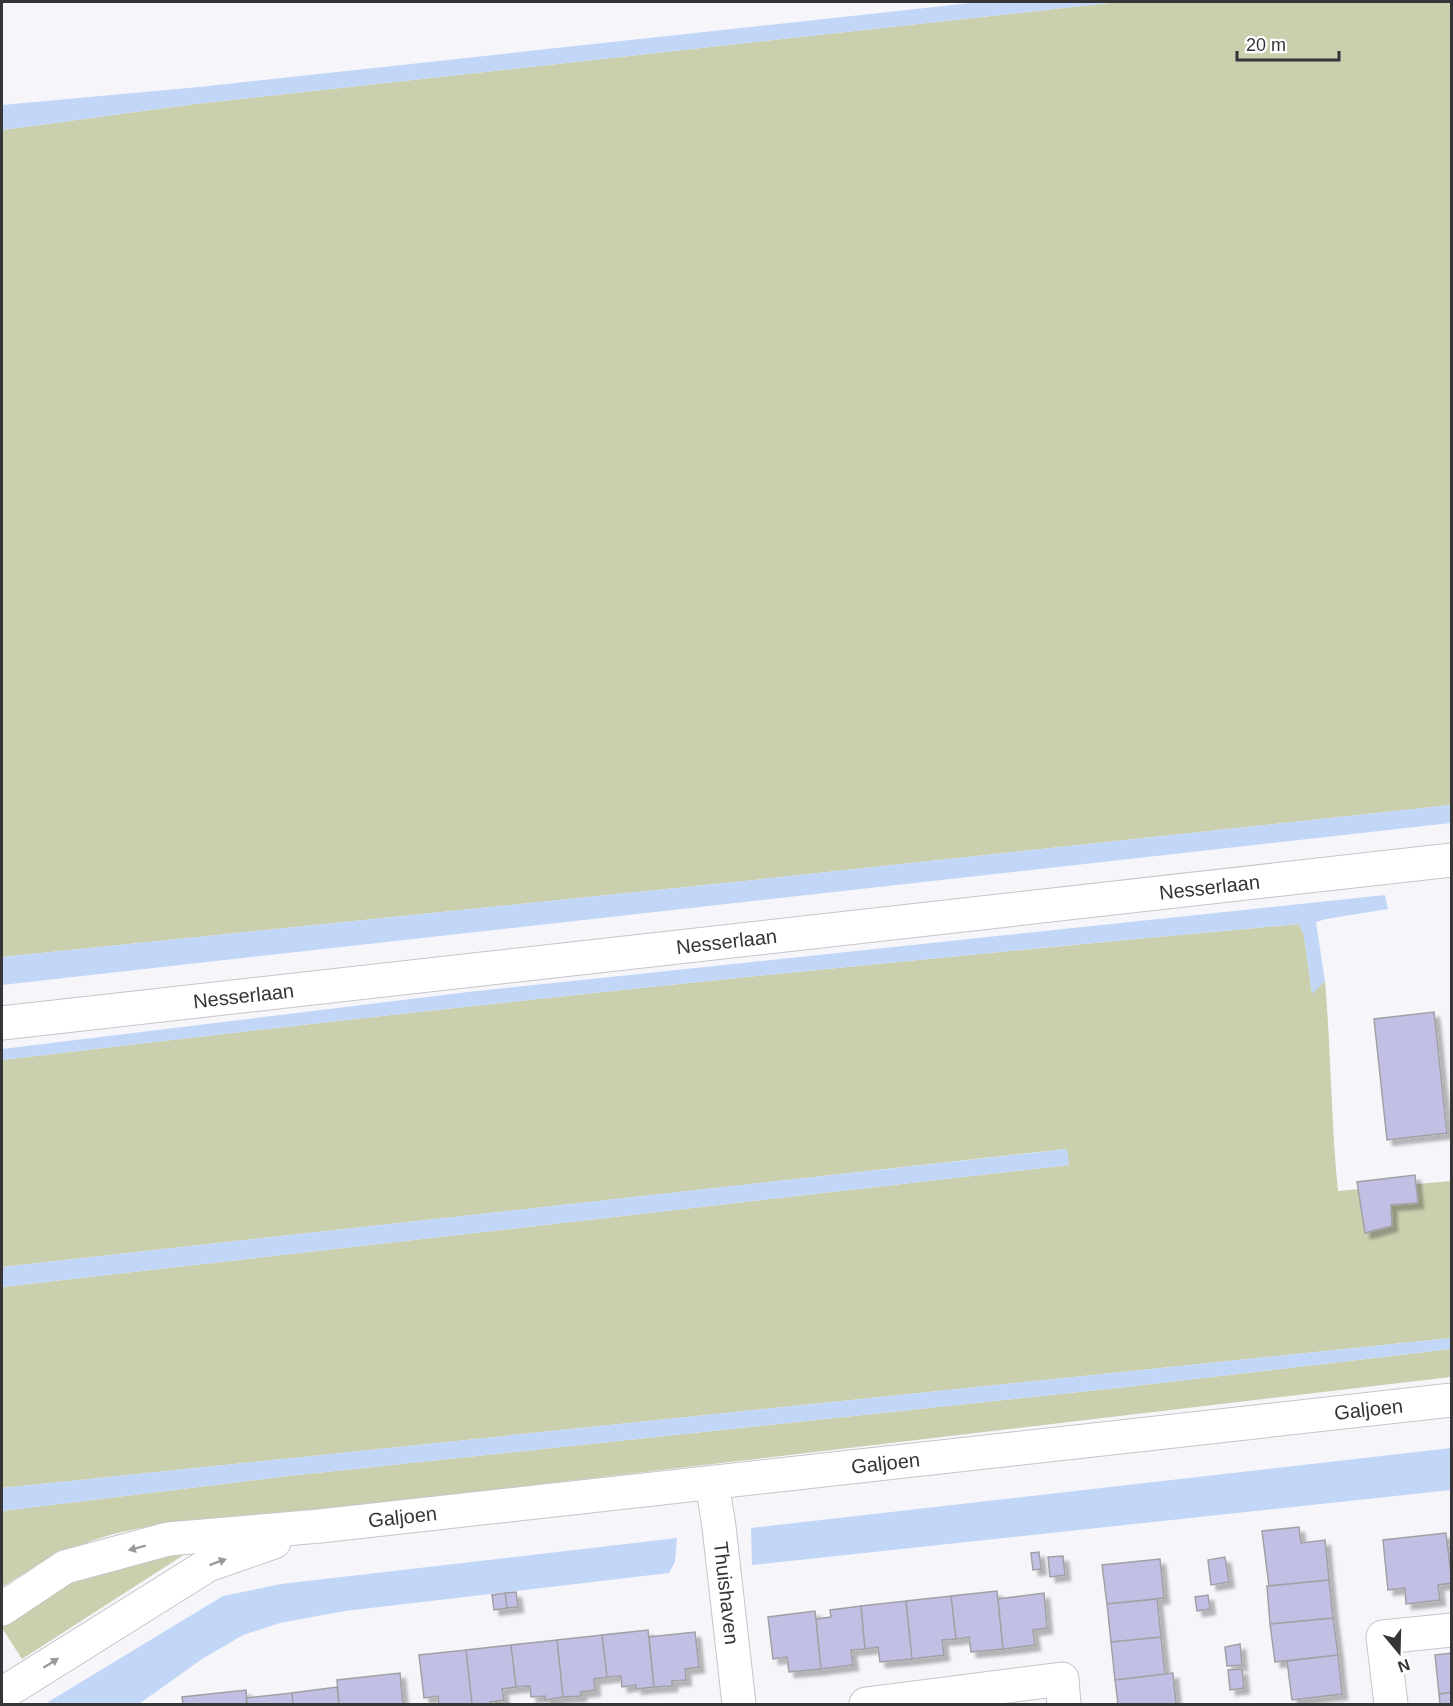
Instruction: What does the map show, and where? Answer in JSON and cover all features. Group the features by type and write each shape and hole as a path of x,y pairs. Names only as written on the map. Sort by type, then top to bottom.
{"street":[{"name":"Nesserlaan","path":"2,1023 1452,860"},
{"name":"Galjoen","path":"2,1609 65,1567 168,1539 320,1526 1452,1400"},
{"name":"Thuishaven","path":"712,1482 739,1704"},
{"name":"Galjoen","path":"2,1694 208,1565 320,1526"},
{"path":"1391,1704 1383,1637 1452,1630"},
{"path":"866,1704 1062,1680 1064,1704"}],"green space":[{"path":"1118,2 1451,2 1451,805 735,882 2,957 2,130 195,104"},
{"path":"1300,924 1304,936 1312,993 1325,981 1338,1191 1451,1181 1451,1338 2,1488 2,1287 1069,1165 1066,1149 2,1267 2,1060 650,987"},
{"path":"1451,1349 1451,1377 271,1516 190,1522 129,1530 67,1551 2,1587 2,1511 288,1476 1126,1387"},
{"path":"196,1547 22,1659 2,1628 2,1623 72,1579"}],"water":[{"path":"980,2 1118,2 195,104 2,130 2,105 199,87"},
{"path":"1451,805 1451,823 2,985 2,957 735,882"},
{"path":"1385,895 1388,909 1316,922 1325,981 1312,994 1304,936 1299,924 650,987 2,1060 2,1049 468,992"},
{"path":"1067,1149 1069,1165 2,1287 2,1267"},
{"path":"1451,1338 1451,1349 1126,1387 288,1476 2,1511 2,1488"},
{"path":"1451,1448 1451,1490 752,1565 751,1528"},
{"path":"677,1538 675,1562 669,1573 345,1611 280,1623 243,1635 202,1659 139,1704 50,1704 48,1702 223,1596 281,1584"}],"building":[{"path":"1434,1012 1447,1133 1387,1140 1374,1019"},
{"path":"1415,1175 1418,1203 1391,1205 1392,1226 1365,1233 1357,1182"},
{"path":"1299,1527 1301,1543 1325,1540 1329,1580 1269,1586 1262,1531"},
{"path":"1446,1533 1452,1583 1438,1585 1440,1600 1406,1604 1405,1588 1388,1590 1383,1540"},
{"path":"1448,1548 1452,1548 1452,1582"},
{"path":"1039,1552 1041,1569 1033,1570 1031,1553"},
{"path":"1063,1556 1065,1575 1050,1577 1048,1557"},
{"path":"1225,1557 1229,1582 1211,1585 1208,1560"},
{"path":"1160,1559 1164,1598 1107,1604 1102,1565"},
{"path":"1329,1580 1333,1618 1270,1624 1267,1586"},
{"path":"997,1591 1003,1649 971,1652 969,1637 956,1639 951,1596"},
{"path":"516,1592 518,1607 507,1608 505,1593"},
{"path":"505,1593 507,1608 494,1610 492,1595"},
{"path":"1044,1593 1047,1628 1033,1630 1035,1645 1003,1649 998,1599"},
{"path":"1208,1595 1210,1609 1197,1611 1195,1597"},
{"path":"951,1596 956,1639 942,1640 944,1655 912,1659 906,1601"},
{"path":"1157,1599 1161,1637 1111,1642 1107,1604"},
{"path":"906,1601 912,1659 880,1662 878,1647 865,1649 861,1606"},
{"path":"861,1606 865,1649 851,1650 853,1665 821,1669 816,1619 831,1617 830,1610"},
{"path":"815,1611 821,1669 789,1672 787,1657 773,1659 768,1617"},
{"path":"1333,1618 1338,1655 1275,1662 1270,1624"},
{"path":"648,1630 654,1687 636,1689 636,1685 622,1687 621,1676 607,1677 602,1635"},
{"path":"695,1632 699,1667 685,1669 686,1680 672,1681 672,1686 654,1687 649,1637"},
{"path":"602,1635 607,1677 594,1679 595,1690 581,1692 581,1696 563,1697 557,1640"},
{"path":"1161,1637 1165,1674 1115,1680 1111,1642"},
{"path":"557,1640 563,1697 545,1700 545,1696 531,1697 530,1686 516,1687 511,1645"},
{"path":"1240,1644 1242,1665 1227,1666 1225,1647"},
{"path":"511,1645 516,1687 502,1689 504,1700 490,1702 490,1704 472,1704 466,1650"},
{"path":"466,1650 472,1704 439,1704 438,1696 424,1698 419,1655"},
{"path":"1452,1653 1452,1692 1439,1694 1435,1655"},
{"path":"1338,1655 1342,1694 1292,1700 1287,1661"},
{"path":"1242,1669 1244,1688 1230,1690 1228,1670"},
{"path":"400,1673 403,1704 339,1704 337,1680"},
{"path":"1173,1673 1176,1704 1118,1704 1115,1680"},
{"path":"337,1687 339,1704 293,1704 292,1693"},
{"path":"246,1690 247,1704 183,1704 182,1697"},
{"path":"1452,1692 1452,1704 1440,1704 1439,1694"},
{"path":"292,1693 293,1704 247,1704 246,1698"}]}
